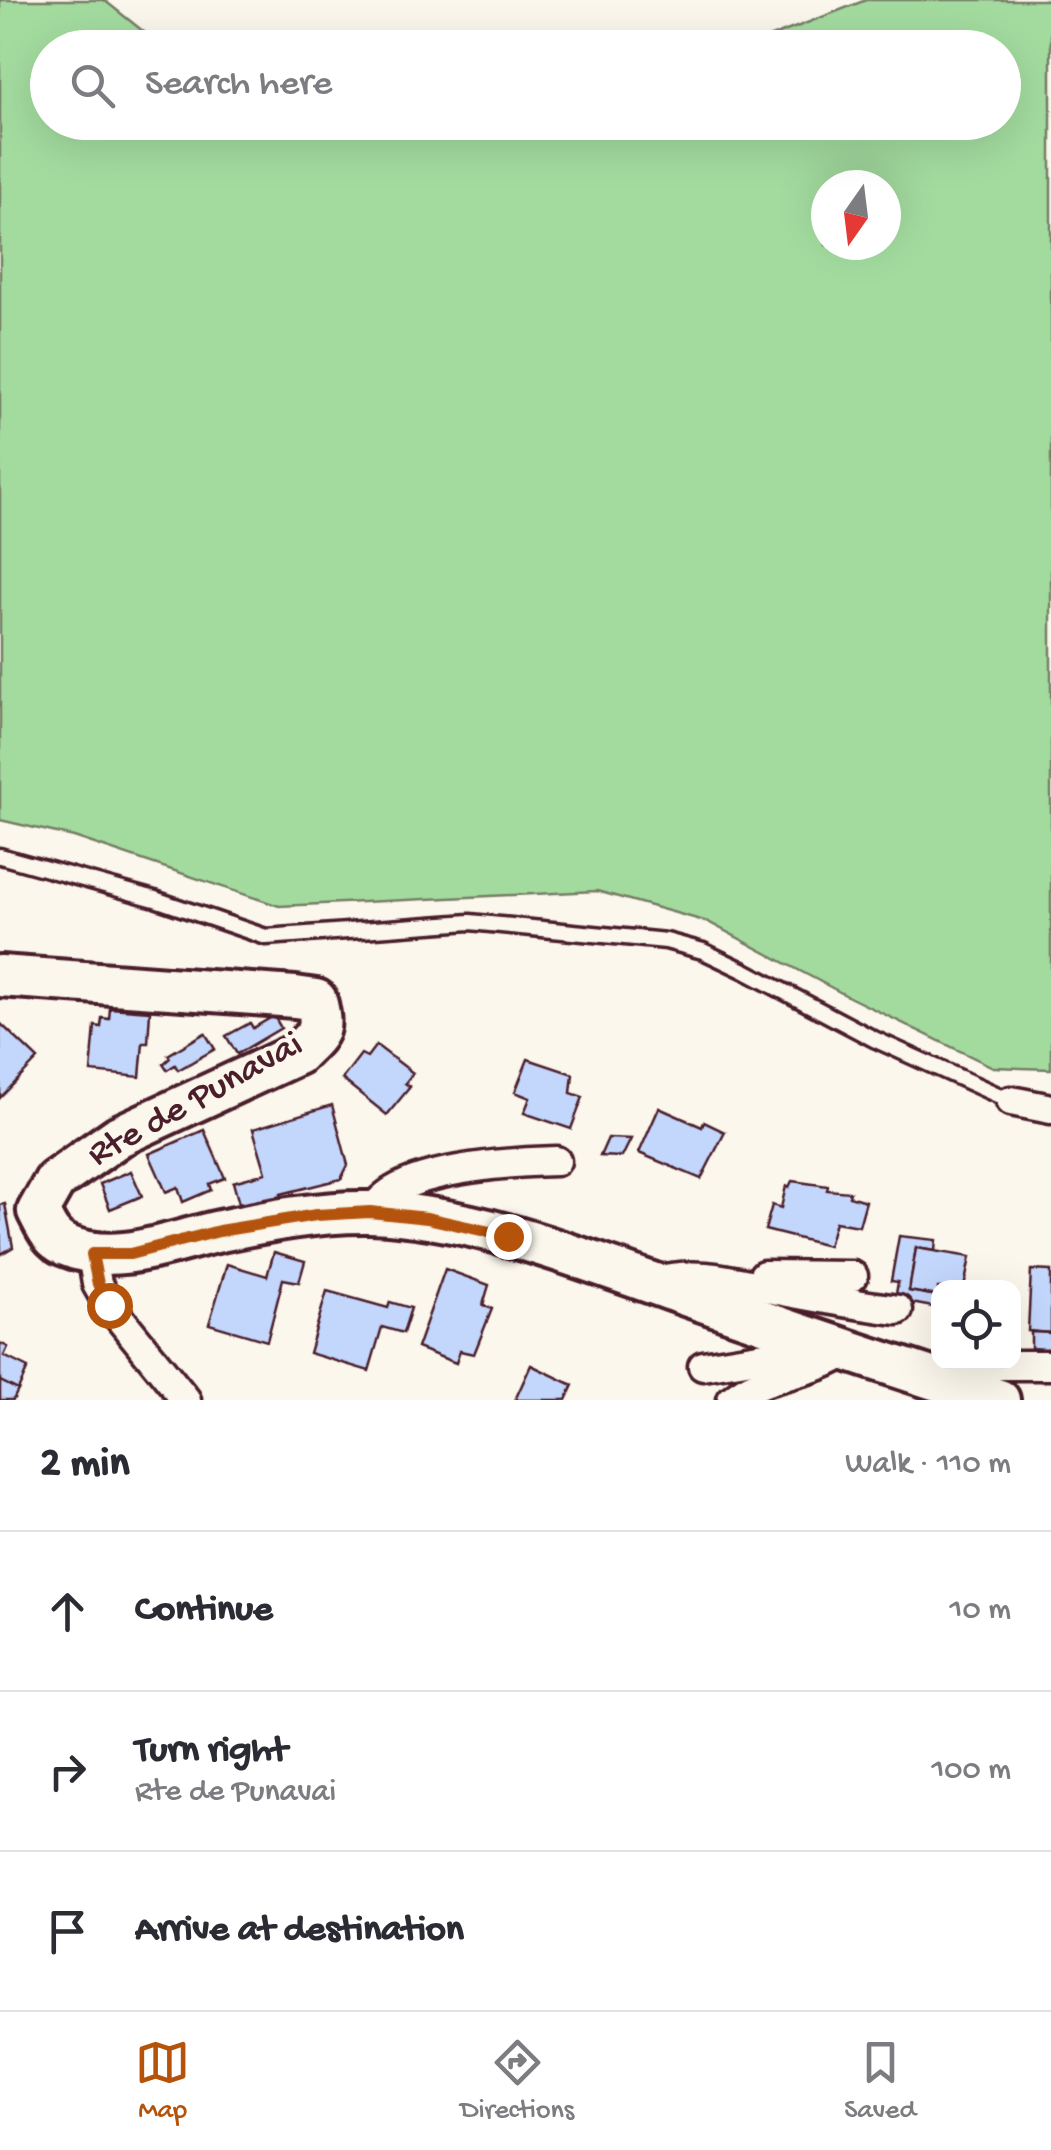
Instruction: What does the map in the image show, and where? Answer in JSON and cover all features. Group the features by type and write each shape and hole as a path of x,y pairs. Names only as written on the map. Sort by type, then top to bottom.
{"main road":[{"name":"Rte de Punavai","path":"0,976 316,1000 322,1022 319,1033 297,1054 119,1136 55,1181 38,1211 51,1235 62,1244 92,1254"},
{"path":"92,1254 130,1254 219,1231 316,1215 370,1212 427,1218 508,1236 999,1400"}],"street":[{"path":"1012,1101 1051,1108"},
{"path":"370,1212 393,1190 418,1180 488,1166 556,1161"},
{"path":"92,1254 98,1284 109,1305 186,1400"},
{"path":"650,1282 676,1276 853,1276"},
{"path":"723,1277 854,1305 898,1310"},
{"path":"702,1366 827,1345 830,1363 760,1384 732,1400"},
{"path":"948,1384 968,1368 1051,1365"}],"lane":[{"path":"0,856 266,937 470,922 666,942 717,958 892,1048 1012,1101"}],"green space":[{"path":"0,0 104,0 142,30 30,30 30,140 1021,140 1021,30 789,30 866,0 1051,0 1051,1069 993,1067 708,922 597,891 279,906 74,837 0,820"}],"building":[{"path":"110,1008 150,1011 140,1077 91,1072 95,1026 101,1027 102,1018 109,1019"},
{"path":"274,1016 281,1028 237,1054 226,1036"},
{"path":"0,1023 38,1059 0,1098"},
{"path":"205,1033 215,1049 178,1070 175,1065 167,1070 163,1064 170,1058 168,1055"},
{"path":"376,1045 413,1073 405,1083 410,1087 387,1115 342,1079 361,1054 367,1057"},
{"path":"528,1059 573,1074 571,1093 583,1097 571,1129 524,1113 530,1098 515,1092"},
{"path":"332,1105 348,1165 341,1179 281,1194 284,1207 243,1218 233,1182 266,1173 253,1129"},
{"path":"659,1108 702,1127 704,1122 725,1132 701,1179 639,1153"},
{"path":"204,1130 225,1178 209,1184 211,1190 183,1202 178,1187 166,1192 149,1154"},
{"path":"608,1138 631,1139 622,1157 600,1156"},
{"path":"131,1171 142,1196 110,1209 100,1184"},
{"path":"792,1181 828,1186 827,1190 850,1192 849,1196 866,1201 859,1226 835,1222 828,1246 765,1230 772,1205 781,1208 786,1186"},
{"path":"5,1204 13,1247 1,1254 0,1205"},
{"path":"899,1236 936,1240 935,1251 916,1248 909,1291 931,1295 931,1307 895,1300 898,1282 891,1281"},
{"path":"916,1248 970,1257 966,1280 931,1280 931,1295 909,1291"},
{"path":"274,1252 305,1261 299,1282 283,1279 267,1341 209,1324 227,1264 267,1276"},
{"path":"445,1269 489,1285 483,1305 492,1309 474,1354 460,1351 456,1363 417,1348"},
{"path":"1031,1270 1051,1271 1051,1333 1028,1331"},
{"path":"327,1291 388,1308 390,1302 411,1308 403,1333 382,1327 369,1371 309,1353"},
{"path":"1031,1332 1051,1333 1051,1350 1031,1348"},
{"path":"0,1343 8,1347 4,1356 28,1368 18,1390 0,1381"},
{"path":"531,1365 573,1385 566,1400 515,1400"},
{"path":"0,1381 18,1390 13,1400 0,1400"}],"route":[{"path":"109,1305 98,1284 92,1254 130,1254 219,1231 316,1215 370,1212 427,1218 508,1236"}]}
